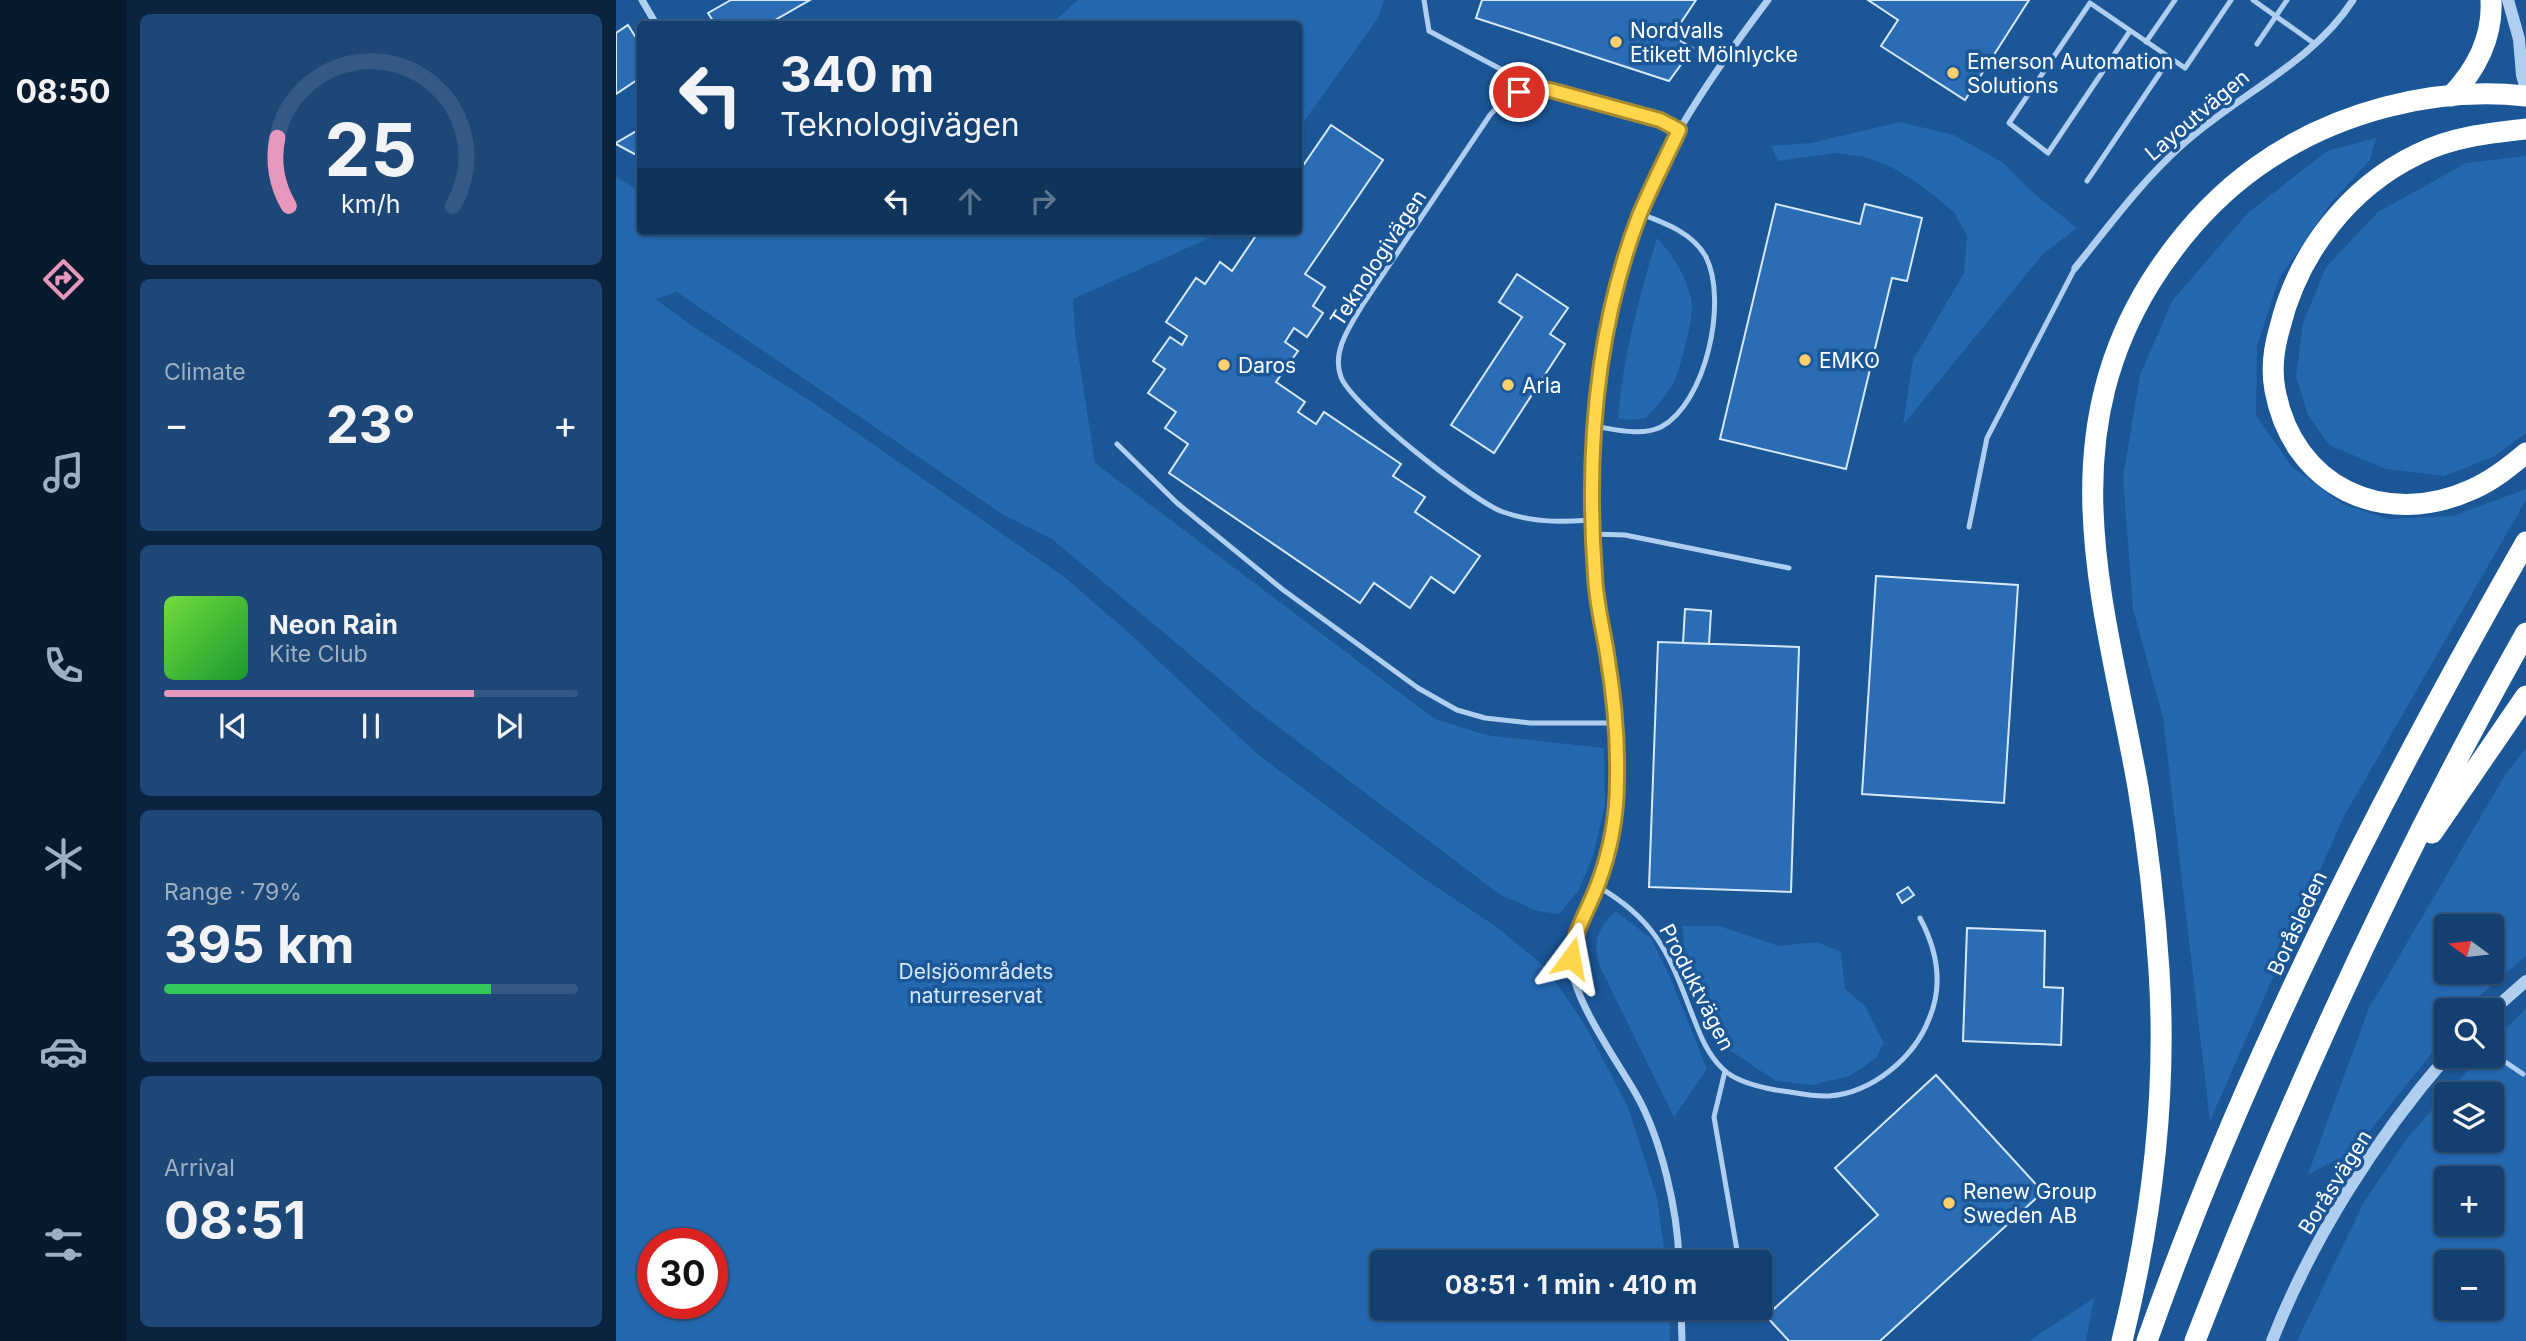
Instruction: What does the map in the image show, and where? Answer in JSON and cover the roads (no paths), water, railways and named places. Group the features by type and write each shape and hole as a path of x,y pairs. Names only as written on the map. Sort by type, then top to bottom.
{"highway":[{"path":"2451,96 2468,79 2482,54 2488,32 2491,0"},
{"path":"2122,1341 2147,1219 2157,1136 2161,1050 2159,972 2145,842 2138,789 2099,588 2093,535 2095,430 2104,387 2121,340 2139,302 2165,260 2197,219 2235,183 2274,154 2317,132 2362,114 2404,102 2478,93 2526,96"},
{"path":"2526,129 2455,140 2420,152 2386,170 2365,188 2338,215 2306,258 2283,313 2273,364 2274,389 2292,439 2308,462 2325,479 2362,498 2389,504 2442,500 2472,489 2504,472 2526,453"},
{"name":"Boråsleden","path":"2147,1341 2207,1187 2287,1000 2358,852 2439,696 2526,542"},
{"path":"2195,1341 2247,1208 2319,1040 2383,904 2484,707 2526,633"},
{"path":"2383,904 2526,696"}],"street":[{"path":"642,0 654,21"},
{"path":"1677,1250 1665,1166 1639,1098 1579,994 1572,972 1573,940 1605,863 1617,782 1616,723 1595,579 1592,520 1593,426 1607,323 1640,214 1679,130 1740,37 1768,0"},
{"name":"Layoutvägen","path":"2076,268 2136,192 2182,145 2315,44 2353,0"},
{"path":"2508,0 2519,39 2526,89"},
{"path":"2504,1001 2526,981"},
{"name":"Boråsvägen","path":"2272,1341 2287,1302 2330,1222 2365,1166 2437,1068"},
{"path":"1681,1320 1682,1341"}],"lane":[{"path":"1424,0 1429,31 1508,73 1519,92 1531,88 1550,90 1660,120 1679,130"},
{"path":"2146,42 2175,0"},
{"path":"2130,31 2048,153 2009,123 2090,3 2185,68 2231,0"},
{"path":"2253,0 2315,44"},
{"path":"2257,44 2287,0"},
{"path":"2087,181 2170,58"},
{"name":"Teknologivägen","path":"1519,92 1505,99 1490,116 1363,304 1345,335 1338,357 1340,376 1350,392 1374,417 1453,481 1500,512 1543,523 1592,520"},
{"path":"1593,426 1640,433 1661,426 1681,410 1697,385 1715,316 1712,281 1706,258 1699,248 1691,238 1640,214"},
{"path":"1969,527 1987,438 2076,268"},
{"path":"1117,444 1177,503 1282,589 1437,699 1457,710 1485,718 1530,723 1616,723"},
{"path":"1593,534 1625,535 1789,568"},
{"name":"Produktvägen","path":"1597,887 1630,907 1659,938 1704,1045 1724,1071 1768,1088 1829,1096 1864,1086 1908,1055 1923,1036 1932,1012 1937,985 1937,963 1931,940 1920,918"},
{"path":"2504,1061 2523,1074"},
{"path":"1724,1071 1714,1117 1737,1250"}],"place":[{"name":"Nordvalls Etikett Mölnlycke","path":"1616,42"},
{"name":"Emerson Automation Solutions","path":"1953,73"},
{"name":"EMKO","path":"1805,360"},
{"name":"Daros","path":"1224,365"},
{"name":"Arla","path":"1508,385"},
{"name":"Renew Group Sweden AB","path":"1949,1203"}],"park label":[{"name":"Delsjöområdets naturreservat","path":"976,983"}]}
